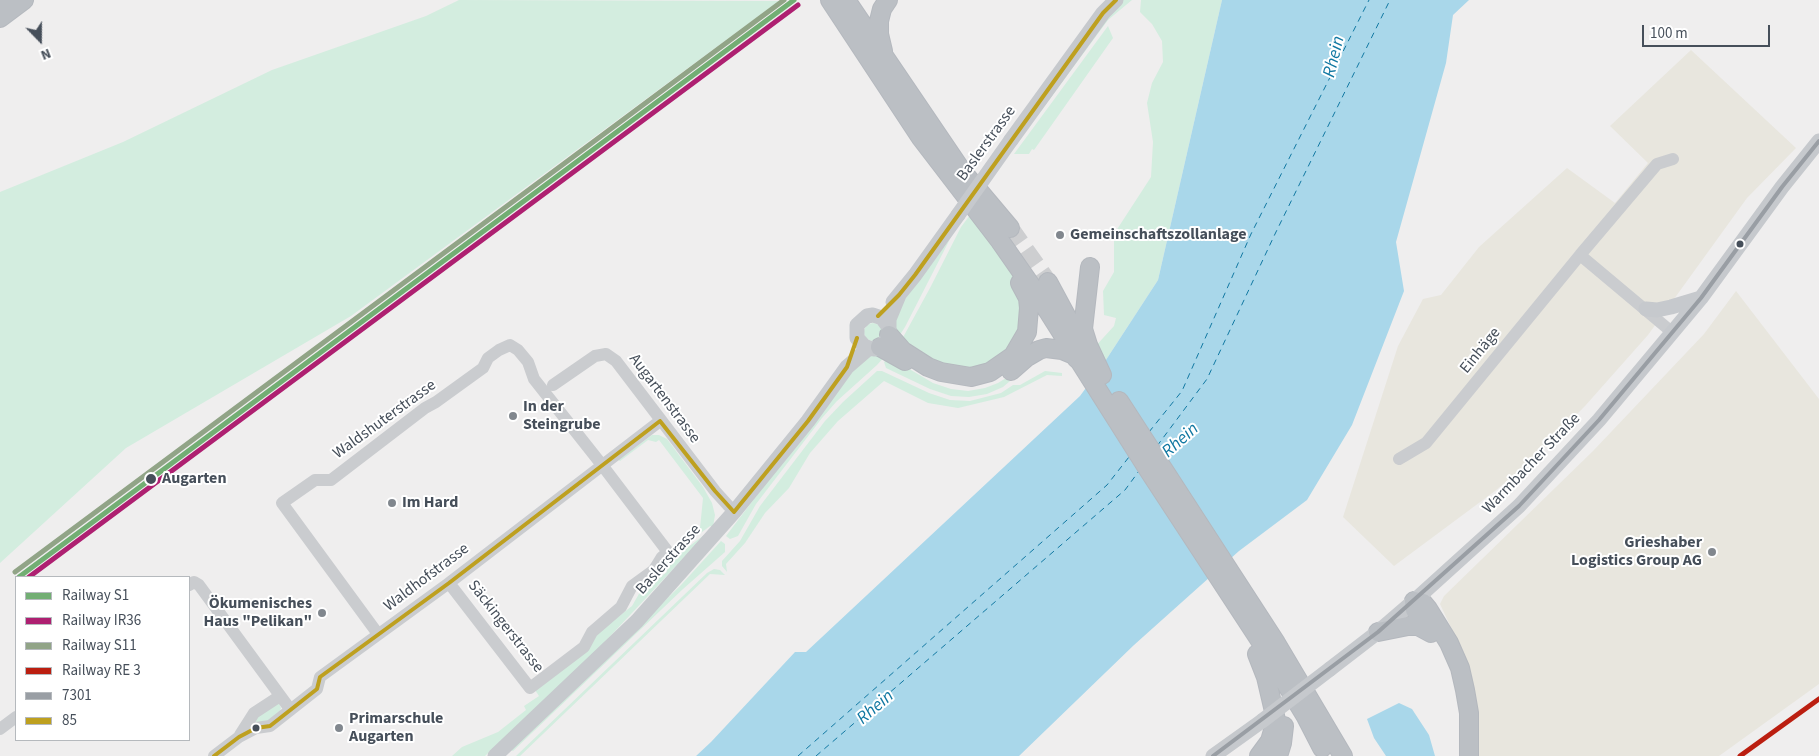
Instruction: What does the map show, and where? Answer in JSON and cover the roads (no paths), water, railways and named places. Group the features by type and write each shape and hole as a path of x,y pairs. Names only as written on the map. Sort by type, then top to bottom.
{"highway":[{"path":"0,18 24,0"},
{"path":"830,0 921,138 1000,241 1039,297 1102,375 1154,467"},
{"path":"846,0 962,171 1010,228"},
{"path":"885,56 879,27 882,9 888,0"},
{"path":"881,334 928,367 960,376 971,377 990,372 1013,356 1019,349 1029,324 1028,298 976,212"},
{"path":"1083,351 1083,323 1090,267"},
{"path":"1048,282 1083,351 1154,467 1230,584 1284,657 1343,756"},
{"path":"881,334 894,353 928,376 941,381 964,385 998,380 1027,357 1046,348 1062,350 1074,355 1083,351"},
{"path":"1230,584 1266,677 1276,720 1270,741 1259,756"},
{"path":"1464,756 1464,716 1455,669 1441,643 1429,631 1414,610 1414,601 1423,603 1428,609 1449,643 1460,668 1469,713 1469,756"},
{"path":"1240,610 1305,716 1322,748"},
{"path":"1378,632 1408,626 1418,626 1429,631"},
{"path":"1259,639 1274,682 1283,721 1284,733 1278,756"},
{"path":"1278,673 1290,706"}],"main road":[{"name":"Baslerstrasse","path":"495,756 637,621 734,512 808,421 847,367 881,334 899,295 1110,4"},
{"name":"Warmbacher Straße","path":"1213,756 1378,632 1519,506 1598,420 1701,298 1782,187 1819,140"},
{"path":"1646,309 1657,310 1701,298"},
{"name":"Baslerstrasse","path":"847,367 857,338 856,329 859,322 867,316 881,334"},
{"path":"857,338 864,346 881,334"}],"street":[{"name":"Einhäge","path":"1399,459 1426,442 1657,164 1673,159"},
{"path":"1580,255 1672,333"},
{"name":"Waldshuterstrasse","path":"378,634 282,503 315,480 331,480 425,408 483,368 488,358 510,345 518,350 528,362 534,379 602,465"},
{"name":"Augartenstrasse","path":"554,385 595,356 606,354 616,361 660,421 734,512"},
{"name":"Waldhofstrasse","path":"214,756 239,737 256,728 270,726 317,689 320,677 449,583 660,421"},
{"name":"Säckingerstrasse","path":"449,583 530,688 584,647 592,632 621,607 632,586 654,570 662,557 668,552 602,465"},
{"path":"190,584 194,582 199,585 290,709"},
{"path":"239,737 254,713 280,696"},
{"path":"0,729 15,718"}],"water":[{"name":"Rhein","path":"1222,0 1469,0 1453,15 1446,63 1396,242 1404,291 1352,425 1307,500 1239,551 1134,645 1019,756 696,756 795,652 806,652 1080,396 1102,366 1158,280"},
{"path":"1399,703 1412,709 1429,735 1435,756 1386,756 1374,738 1367,719"}],"tunnel":[{"path":"1010,228 1048,282"}],"rail line":[{"name":"S11","path":"15,572 784,0"},
{"name":"S1","path":"20,576 794,0"},
{"name":"IR36","path":"30,576 798,5"}],"place":[{"name":"Gemeinschaftszollanlage","path":"1060,235"},
{"name":"In der Steingrube","path":"513,416"},
{"name":"Augarten","path":"151,479"},
{"name":"Im Hard","path":"392,503"},
{"name":"Grieshaber Logistics Group AG","path":"1712,552"},
{"name":"Ökumenisches Haus \"Pelikan\"","path":"322,613"},
{"name":"Primarschule Augarten","path":"339,728"}]}
